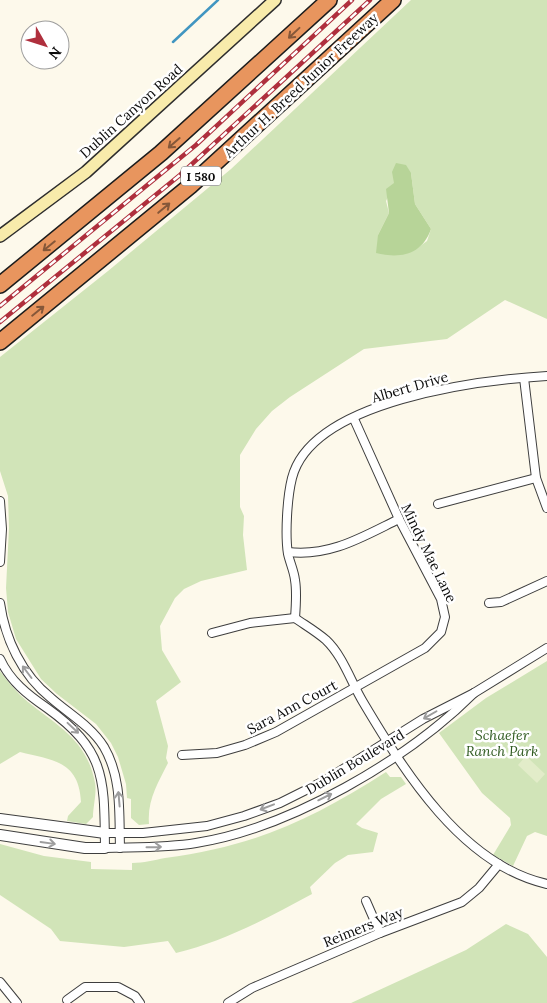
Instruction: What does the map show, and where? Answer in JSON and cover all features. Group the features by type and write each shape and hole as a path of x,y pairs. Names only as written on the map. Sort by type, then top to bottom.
{"highway":[{"path":"0,285 167,148 329,0"},
{"name":"Arthur H. Breed Junior Freeway","path":"0,342 196,181 393,0"}],"main road":[{"name":"Dublin Canyon Road","path":"0,236 86,172 275,0"}],"street":[{"name":"Albert Drive","path":"295,618 296,580 288,552 288,513 292,477 309,448 354,419 378,407 424,393 472,383 547,376"},
{"path":"524,378 536,478 547,508"},
{"name":"Mindy Mae Lane","path":"354,419 399,519 441,599 445,617 441,632 425,648 354,688"},
{"path":"438,504 536,478"},
{"path":"0,501 2,529 0,562"},
{"path":"288,552 319,553 354,541 399,519"},
{"path":"489,603 501,602 547,581"},
{"path":"0,603 11,645 21,664 49,697 82,722 104,747 117,778 120,848"},
{"path":"212,633 250,623 295,618 327,641 340,660 354,688 387,743 457,833 498,864 534,881 547,884"},
{"name":"Dublin Boulevard","path":"0,819 105,833 120,833 176,831 207,826 244,816 280,803 324,781 423,719 474,693 547,648"},
{"path":"0,659 14,681 71,726 89,746 103,780 105,848"},
{"name":"Sara Ann Court","path":"182,755 217,753 245,746 276,732 354,688"},
{"name":"Dublin Boulevard","path":"0,835 85,848 160,848 197,843 254,827 304,808 396,756 430,731 474,693"},
{"name":"Reimers Way","path":"228,1003 252,988 380,933 462,902 479,888 498,864"},
{"path":"366,901 380,933"},
{"path":"0,982 17,1003"},
{"path":"67,1000 85,987 118,987 135,996 140,1003"}],"green space":[{"path":"411,0 547,0 547,319 505,300 447,339 364,349 290,397 272,411 256,429 240,455 240,507 244,516 243,535 247,570 201,581 184,589 175,598 160,626 162,650 181,682 156,701 168,746 166,758 168,763 151,799 149,824 139,825 131,818 131,799 127,798 126,784 118,757 111,743 96,724 41,679 16,639 8,612 6,588 9,528 8,496 0,471 0,357 231,169","holes":["411,173 415,204 431,229 427,241 416,249 378,235 389,213 386,201 395,183"]},
{"path":"396,163 406,165 411,173 415,204 431,229 422,245 416,250 402,255 385,255 376,253 378,235 389,213 386,189 394,183 392,172"},
{"name":"Schaefer Ranch Park","path":"547,661 547,836 535,832 527,836 513,866 493,855 511,825 510,818 482,793 439,733 486,698"},
{"path":"0,671 24,699 61,727 86,756 91,768 96,791 93,817 86,824 67,821 68,816 81,802 79,788 70,770 43,757 20,752 0,764"},
{"path":"526,756 545,774 537,783 518,765"},
{"path":"386,772 390,777 401,777 406,784 381,799 356,824 378,833 373,852 348,855 335,863 310,887 312,894 246,928 194,948 176,953 168,941 124,947 60,941 51,929 0,895 0,844 44,856 91,862 91,869 132,870 132,863 197,853 227,846 281,828 332,804"},
{"path":"506,924 528,934 547,957 547,1003 351,1003 466,950"}],"waterway":[{"path":"173,42 218,0"}],"railway":[{"path":"0,306 196,145 352,0"},
{"path":"0,322 180,175 370,0"}]}
